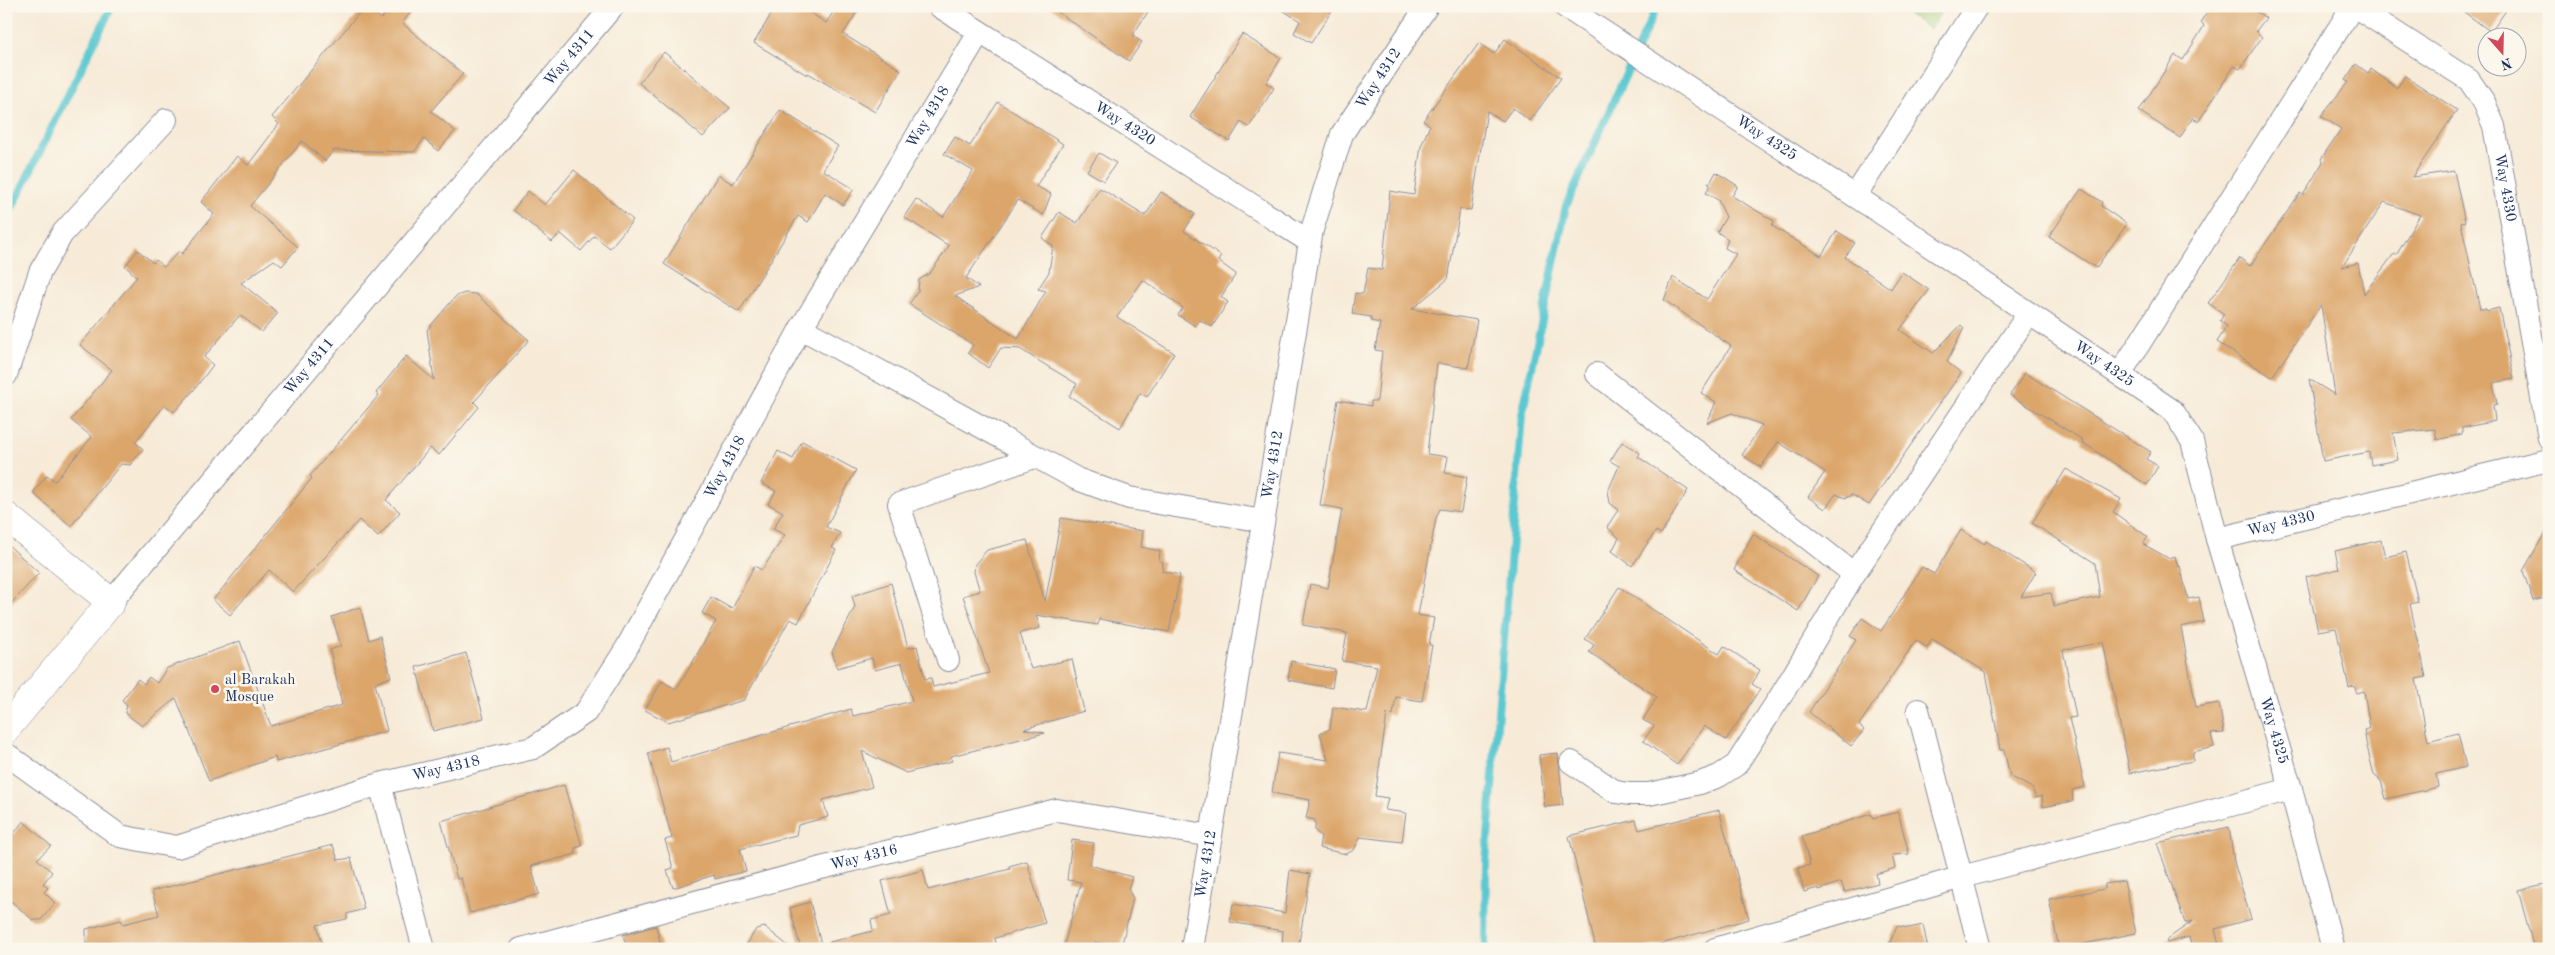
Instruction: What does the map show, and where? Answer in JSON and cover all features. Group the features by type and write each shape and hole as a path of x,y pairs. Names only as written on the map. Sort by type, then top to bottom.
{"street":[{"name":"Way 4311","path":"6,729 613,6"},
{"name":"Way 4320","path":"940,6 979,34 1310,242"},
{"name":"Way 4312","path":"1192,949 1310,242 1342,134 1428,6"},
{"name":"Way 4325","path":"1564,6 1855,196 2173,411 2192,441 2218,539 2291,789 2333,949"},
{"path":"1855,196 1977,6"},
{"path":"2120,374 2353,6"},
{"name":"Way 4330","path":"2353,6 2469,80 2484,102 2494,126 2549,438"},
{"name":"Way 4318","path":"6,754 120,836 177,847 380,784 534,748 586,712 626,649 801,328 979,34"},
{"path":"6,375 40,272 62,234 166,120"},
{"path":"1571,762 1616,792 1629,794 1649,794 1700,783 1719,776 1736,765 1782,694 1854,574 2029,313"},
{"path":"801,328 1034,457 1077,478 1130,498 1263,521"},
{"path":"1597,374 1854,574"},
{"path":"948,660 899,504 1034,457"},
{"name":"Way 4330","path":"2218,539 2549,460"},
{"path":"6,516 111,602"},
{"path":"1918,710 1980,949"},
{"path":"380,784 424,949"},
{"path":"1715,949 1962,877 2291,789"},
{"name":"Way 4316","path":"521,949 821,868 1058,810 1211,836"}],"green space":[{"path":"1895,6 1945,6 1930,29"}],"building":[{"path":"365,6 368,6 381,19 392,6 416,6 402,23 463,74 431,111 455,131 438,151 424,139 414,152 334,150 325,161 302,141 250,206 298,247 282,266 274,260 241,283 278,313 262,332 240,315 204,357 213,365 193,391 174,412 165,405 135,442 143,449 130,465 121,464 71,526 33,493 47,475 55,481 92,437 71,420 112,370 80,345 137,277 125,266 138,250 153,263 156,260 164,267 179,251 182,254 214,214 201,202 237,156 248,165 279,124 272,117"},
{"path":"776,6 800,6 826,23 837,6 861,6 843,34 901,70 875,112 808,73 807,75 754,43"},
{"path":"1049,6 1152,6 1134,33 1134,37 1142,42 1129,61"},
{"path":"1276,6 1335,6 1311,43 1294,33 1300,21"},
{"path":"2211,6 2248,6 2266,18 2256,31 2262,37 2240,69 2234,66 2199,121 2192,118 2180,138 2139,111 2175,55 2183,60 2204,26 2201,21"},
{"path":"2456,6 2509,6 2494,28 2486,28"},
{"path":"1242,34 1281,58 1266,83 1274,88 1249,127 1241,122 1229,141 1190,117"},
{"path":"1505,39 1561,78 1530,121 1513,108 1503,121 1487,111 1471,210 1460,209 1448,279 1412,309 1477,320 1468,368 1437,363 1427,454 1448,457 1445,473 1467,477 1461,512 1440,509 1436,518 1418,615 1434,618 1429,645 1432,645 1422,701 1396,697 1393,715 1387,714 1375,796 1388,798 1385,810 1406,813 1402,842 1360,837 1354,850 1346,854 1319,848 1321,836 1315,831 1315,820 1306,818 1310,800 1272,793 1278,753 1328,760 1320,733 1330,729 1333,707 1367,712 1377,666 1342,661 1347,633 1303,625 1310,584 1328,588 1342,509 1320,505 1338,400 1371,406 1371,401 1377,401 1382,351 1375,350 1380,323 1371,321 1371,317 1352,314 1355,293 1363,294 1368,268 1382,270 1390,191 1414,195 1421,146 1430,125 1423,121 1479,43 1494,54"},
{"path":"664,52 730,108 703,137 639,83"},
{"path":"2356,64 2368,73 2371,69 2397,88 2405,76 2457,110 2412,177 2454,171 2465,222 2461,223 2480,309 2486,309 2487,311 2499,308 2514,379 2493,383 2497,404 2493,405 2495,421 2462,428 2462,434 2437,440 2435,429 2393,433 2398,460 2371,465 2369,452 2323,461 2309,379 2335,395 2321,305 2272,377 2217,342 2227,326 2220,321 2224,314 2208,303 2240,258 2250,266 2300,193 2303,195 2323,162 2321,159 2341,129 2321,116 2348,82 2345,80","holes":["2384,202 2420,215 2397,254 2393,255 2364,294 2358,263 2342,267"]},
{"path":"998,102 1063,144 1036,186 1051,194 1043,215 1018,200 966,278 979,287 955,296 1018,339 1046,291 1038,289 1049,272 1053,246 1042,238 1059,212 1077,223 1100,188 1145,216 1161,192 1179,203 1195,214 1184,231 1221,256 1218,261 1236,274 1221,297 1228,302 1212,327 1200,320 1195,326 1178,315 1183,308 1143,280 1117,317 1174,353 1147,397 1140,393 1120,428 1069,396 1077,384 1020,349 1001,348 988,368 968,353 973,345 909,304 918,291 919,280 930,273 949,246 904,217 916,199 943,217 973,171 944,154 955,137 970,146"},
{"path":"780,110 838,146 823,170 854,189 843,205 825,193 808,222 798,216 739,312 664,264 718,175 733,184"},
{"path":"1099,153 1116,163 1104,181 1087,171"},
{"path":"574,170 633,220 610,248 594,236 581,251 560,233 552,242 513,210 528,191 545,205"},
{"path":"1716,172 1738,186 1732,196 1774,221 1772,226 1821,256 1837,231 1855,243 1845,257 1891,289 1902,272 1929,290 1900,330 1933,353 1961,325 1964,328 1947,362 1961,373 1869,505 1852,495 1845,498 1836,494 1825,509 1808,497 1825,472 1778,442 1761,467 1742,455 1762,425 1732,413 1707,423 1716,402 1701,393 1731,346 1664,300 1673,277 1707,299 1736,254 1725,248 1728,239 1717,232 1726,217 1718,200 1706,193 1710,185 1708,182 1710,183"},
{"path":"2081,189 2102,202 2101,206 2127,224 2096,268 2049,237"},
{"path":"465,293 476,294 529,340 474,402 479,407 439,455 430,448 386,500 400,512 378,537 359,520 293,592 269,570 230,615 213,600 312,478 310,476 379,395 376,393 406,356 434,380 427,330 456,296"},
{"path":"2025,373 2151,452 2146,459 2158,466 2147,485 2082,442 2083,440 2010,395"},
{"path":"802,441 856,470 826,527 840,533 832,548 836,550 798,623 790,619 744,700 668,722 645,710 662,681 676,689 687,672 716,621 702,613 711,597 732,609 754,566 762,570 785,535 773,529 783,512 768,504 776,491 761,483 778,451 793,459"},
{"path":"1622,442 1640,453 1638,457 1688,490 1661,534 1656,531 1632,566 1612,551 1619,538 1607,527 1618,510 1610,503 1608,491 1619,466 1610,461"},
{"path":"2066,469 2121,499 2113,512 2148,537 2143,544 2168,558 2175,556 2178,567 2180,566 2188,599 2199,597 2204,622 2181,627 2196,707 2219,703 2224,733 2211,734 2214,747 2193,752 2193,761 2130,773 2103,642 2063,650 2076,717 2069,718 2085,787 2072,790 2073,801 2043,807 2042,796 2036,798 2032,788 2010,776 2004,750 2000,750 1986,672 1932,639 1927,648 1916,640 1859,725 1864,730 1851,746 1809,712 1856,640 1850,636 1862,618 1881,631 1922,567 1934,574 1961,530 1985,544 1986,541 2036,572 2021,597 2051,593 2054,606 2100,597 2095,563 2032,523"},
{"path":"1061,518 1143,531 1141,547 1160,551 1159,561 1163,562 1162,571 1180,575 1169,632 1099,619 1098,625 1036,615 1040,628 1020,633 1031,669 1072,659 1084,711 1024,729 1045,733 951,756 952,761 906,773 862,751 872,787 823,800 828,817 798,825 796,835 740,849 746,871 715,879 714,875 673,888 667,870 673,868 665,840 672,838 648,753 667,747 671,762 851,709 853,716 912,701 902,663 875,670 872,658 837,668 832,652 855,607 852,596 891,583 908,648 917,646 925,679 931,678 933,687 989,673 963,596 980,591 974,572 975,564 987,550 1027,540 1045,602"},
{"path":"2549,526 2549,597 2533,601 2523,571"},
{"path":"1753,534 1818,576 1798,611 1734,570"},
{"path":"2381,540 2385,557 2406,552 2418,602 2410,604 2426,677 2416,679 2428,741 2458,733 2466,767 2436,774 2438,787 2386,799 2381,781 2374,775 2366,742 2364,730 2370,728 2364,691 2357,693 2354,686 2349,688 2336,628 2318,631 2306,577 2339,569 2335,551"},
{"path":"6,543 39,573 6,609"},
{"path":"1619,587 1719,654 1724,646 1760,670 1752,684 1760,689 1726,740 1704,726 1677,765 1643,741 1654,726 1643,720 1657,697 1589,652 1594,645 1585,639"},
{"path":"360,607 369,640 380,636 391,677 375,683 387,731 276,762 275,757 209,781 176,698 142,726 125,713 127,705 122,700 138,679 144,684 149,677 157,683 167,668 240,641 271,726 342,705 330,650 341,646 332,617"},
{"path":"466,653 484,718 433,731 416,667"},
{"path":"1291,661 1335,669 1332,688 1288,680"},
{"path":"1558,753 1563,805 1545,807 1539,755"},
{"path":"564,785 582,846 575,848 576,854 531,866 539,894 470,913 461,878 457,879 441,821"},
{"path":"1719,810 1749,919 1643,949 1596,949 1569,836 1636,820 1639,830"},
{"path":"1898,812 1909,854 1892,855 1895,868 1876,874 1878,883 1845,892 1841,882 1819,890 1818,888 1804,892 1798,868 1810,865 1802,836 1871,814 1873,818"},
{"path":"23,821 51,846 37,859 52,872 43,884 48,888 44,892 55,903 41,920 33,920 6,897 6,845"},
{"path":"2229,827 2234,862 2251,919 2215,929 2220,949 2192,949 2189,937 2167,943 2166,940 2193,921 2185,923 2157,843"},
{"path":"1072,840 1094,843 1090,865 1132,877 1128,889 1133,898 1121,948 1095,942 1093,949 1063,949 1081,882 1067,880"},
{"path":"333,845 338,860 351,858 364,909 347,914 347,919 317,925 324,949 86,949 86,929 121,920 123,924 159,915 152,891"},
{"path":"1027,861 1045,923 995,938 997,949 830,949 830,942 873,931 871,920 891,915 882,881 923,870 928,890 1010,869 1009,866"},
{"path":"1290,870 1310,874 1298,949 1282,947 1283,931 1230,922 1233,904 1285,913"},
{"path":"2124,881 2136,933 2059,949 2049,899 2105,889 2105,884"},
{"path":"2549,883 2549,949 2534,949 2518,890"},
{"path":"810,902 821,944 801,949 790,908"},
{"path":"1923,925 1928,949 1887,949 1897,926 1909,928"},
{"path":"656,926 662,949 627,949 623,935"},
{"path":"765,927 792,949 744,949 756,929"}],"waterway":[{"path":"6,220 112,6"},
{"path":"1485,949 1486,862 1522,415 1566,206 1657,6"}],"place":[{"name":"al Barakah Mosque","path":"215,689"}]}
